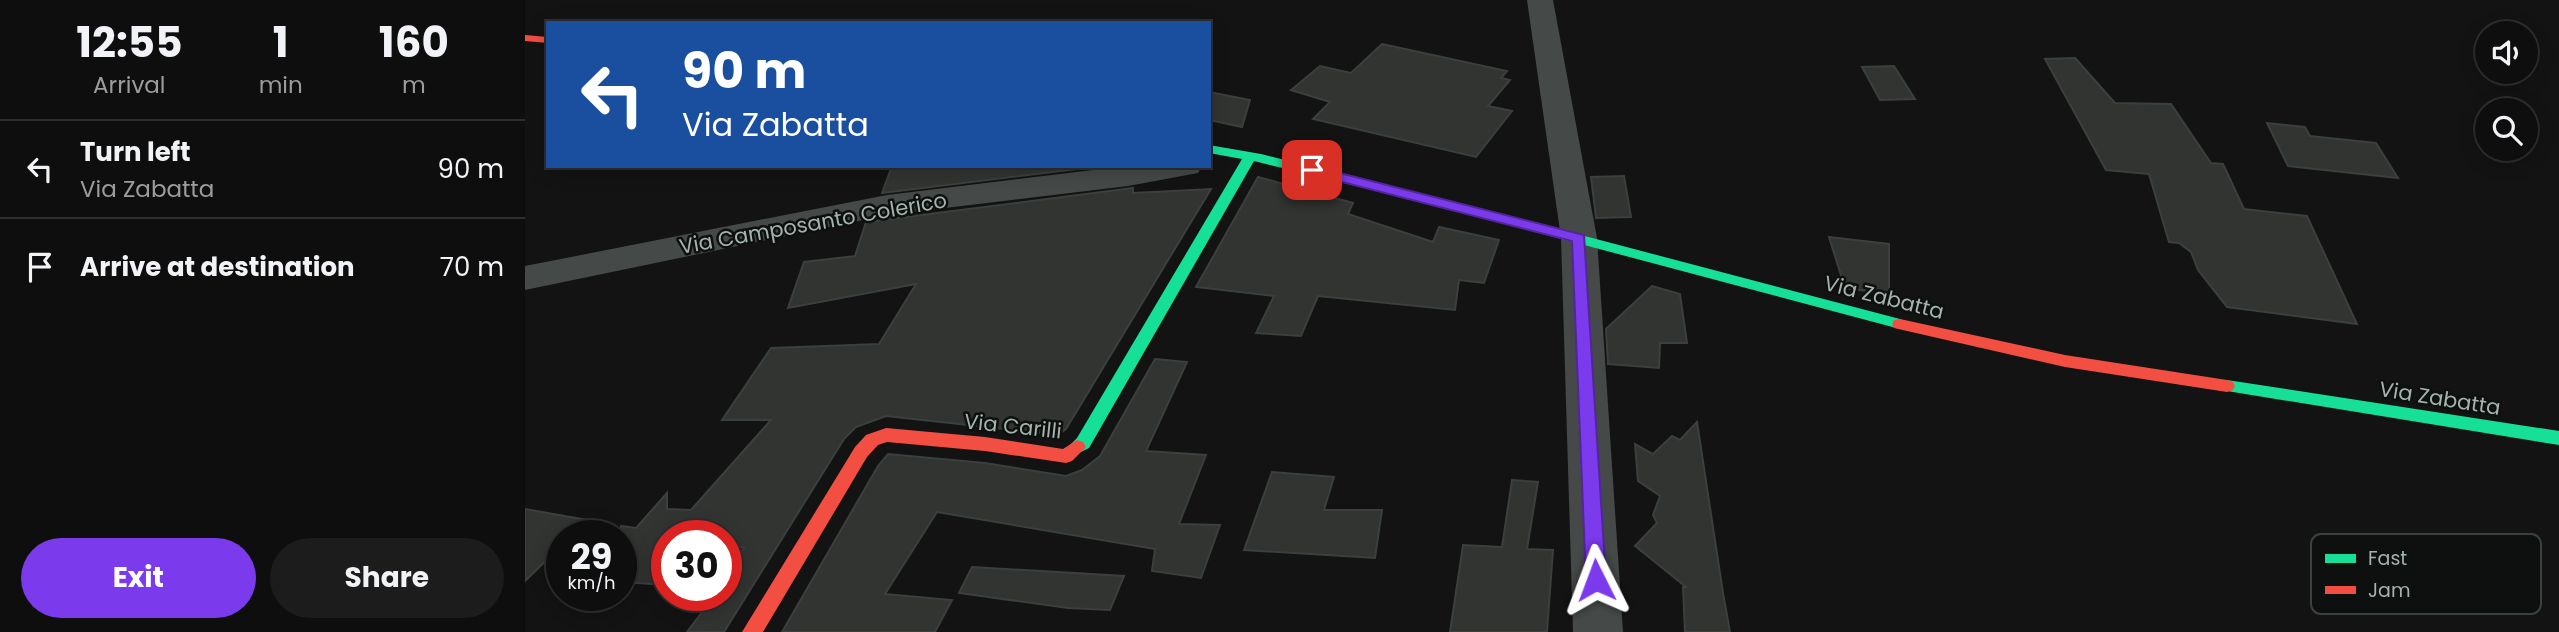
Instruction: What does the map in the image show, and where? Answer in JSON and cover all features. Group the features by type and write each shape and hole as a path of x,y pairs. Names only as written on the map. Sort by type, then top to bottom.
{"street":[{"path":"1540,0 1579,238 1598,632"},
{"path":"525,38 546,40"},
{"name":"Via Zabatta","path":"1211,149 1250,156 1579,238 1909,326 2065,361 2559,438"},
{"path":"1211,162 1250,156"},
{"name":"Via Carilli","path":"752,632 861,452 872,440 886,435 985,444 1066,456 1083,443 1250,156"},
{"name":"Via Camposanto Colerico","path":"525,278 887,205 1172,168"}],"building":[{"path":"1382,44 1507,71 1501,78 1510,80 1488,106 1512,111 1476,157 1313,119 1330,102 1291,90 1320,66 1351,73"},
{"path":"2075,58 2115,103 2171,104 2211,163 2223,164 2244,209 2307,216 2357,324 2227,307 2198,270 2191,252 2179,243 2169,242 2149,174 2106,170 2045,59"},
{"path":"1894,66 1915,99 1880,100 1862,67"},
{"path":"1211,92 1250,100 1242,127 1211,120"},
{"path":"2267,123 2305,127 2310,136 2376,143 2398,178 2288,166"},
{"path":"891,168 1086,168 882,193"},
{"path":"1624,176 1631,217 1596,218 1591,177"},
{"path":"1258,177 1353,203 1348,214 1433,242 1439,227 1499,240 1484,283 1459,280 1455,310 1318,296 1301,336 1256,333 1274,296 1196,287"},
{"path":"1133,188 1133,193 1211,189 1066,429 1058,435 886,416 856,427 844,439 742,603 742,520 651,520 651,584 637,583 637,527 667,493 667,509 691,510 771,420 722,420 771,348 879,344 916,284 788,308 804,262 855,256 866,222"},
{"path":"1829,237 1889,244 1889,294 1845,288"},
{"path":"1652,286 1680,294 1687,343 1660,343 1659,368 1608,364 1606,329"},
{"path":"1155,359 1187,362 1146,451 1206,455 1179,524 1220,525 1201,578 1152,571 1155,549 937,512 885,594 952,600 935,632 782,632 878,466 888,454 985,463 1066,476 1082,470 1100,456"},
{"path":"1697,422 1730,632 1685,632 1683,587 1686,587 1635,546 1657,523 1653,515 1660,496 1638,481 1635,444 1653,454 1672,436 1680,440"},
{"path":"1272,472 1334,477 1324,510 1382,510 1375,558 1244,550"},
{"path":"1512,480 1538,482 1527,549 1553,550 1547,632 1450,632 1463,545 1502,547"},
{"path":"525,509 587,520 546,520 546,561 525,581"},
{"path":"972,567 1124,576 1110,610 1068,608 959,593"},
{"path":"703,611 737,611 724,632 687,632"}],"traffic: fast":[{"path":"1211,149 1261,158 1439,202 1900,324"},
{"path":"1077,447 1083,443 1250,156"},
{"path":"2227,386 2559,438"}],"traffic: jam":[{"path":"525,38 546,40"},
{"path":"1900,324 2065,361 2227,386"},
{"path":"752,632 861,452 872,440 886,435 985,444 1066,456 1077,447"}],"route":[{"path":"1312,170 1579,238 1596,580"}]}
